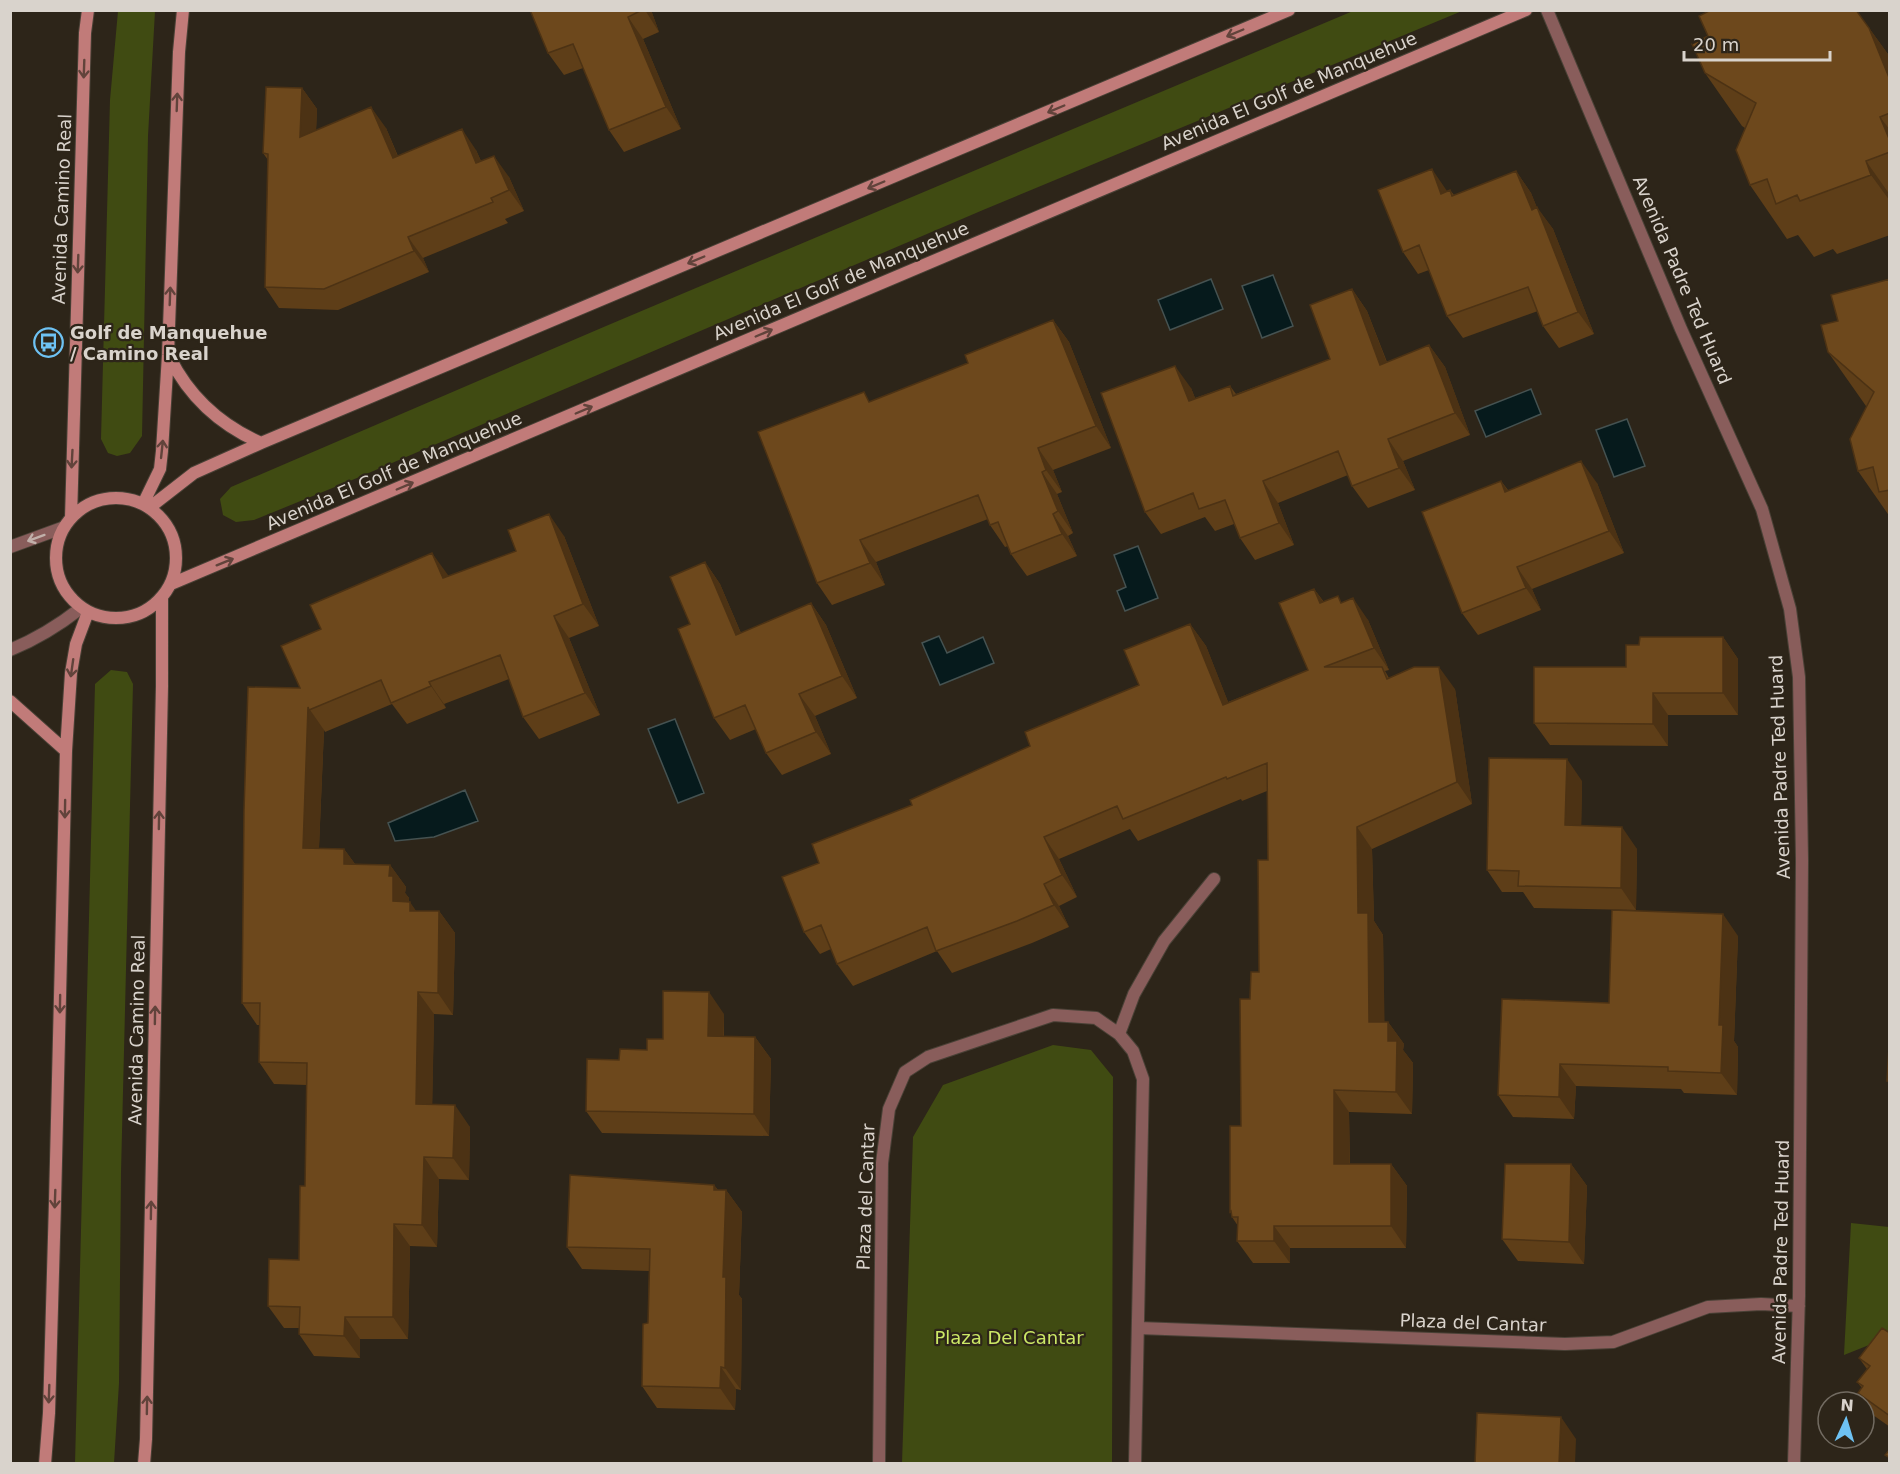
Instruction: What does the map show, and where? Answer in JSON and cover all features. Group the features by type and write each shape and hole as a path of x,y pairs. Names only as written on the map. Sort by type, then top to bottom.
{"main road":[{"name":"Avenida Camino Real","path":"70,518 85,33 88,10"},
{"path":"146,506 160,469 168,355 179,51 183,10"},
{"path":"146,506 194,473 261,442 1289,10"},
{"name":"Avenida El Golf de Manquehue","path":"171,584 1526,10"},
{"path":"168,355 184,383 206,408 232,428 261,442"},
{"path":"121,498 146,506 159,516 172,536 177,560 171,584 154,605 122,619 99,617 84,610 63,589 55,565 57,540 62,528 79,510 99,500 121,498"},
{"name":"Avenida Camino Real","path":"144,1464 162,709 162,597"},
{"path":"45,1464 55,1214 66,751 71,673 84,610"},
{"path":"10,701 66,751"}],"street":[{"name":"Avenida Padre Ted Huard","path":"1547,10 1681,329 1762,509 1790,609 1799,677 1802,849 1799,1306 1794,1464"},
{"path":"10,547 62,528"},
{"path":"10,650 39,638 84,610"},
{"path":"1119,1034 1134,994 1164,941 1214,879"},
{"name":"Plaza del Cantar","path":"879,1464 882,1162 888,1109 905,1072 928,1057 1053,1015 1096,1018 1119,1034 1133,1051 1143,1079 1136,1464"},
{"name":"Plaza del Cantar","path":"1139,1328 1564,1344 1613,1342 1708,1307 1761,1304 1799,1306"}],"green space":[{"path":"118,11 155,11 148,136 142,436 130,453 117,456 108,453 101,439 110,100"},
{"path":"1353,11 1462,11 983,210 254,520 236,522 223,515 220,499 231,487"},
{"path":"111,670 127,672 133,684 121,1173 119,1383 114,1463 75,1464 95,684"},
{"name":"Plaza Del Cantar","path":"1053,1045 1091,1050 1113,1077 1112,1463 902,1463 913,1137 943,1085"},
{"path":"1851,1223 1889,1227 1889,1337 1844,1355"}],"shaded area":[{"path":"1273,275 1293,326 1262,338 1242,286"},
{"path":"1211,279 1223,309 1170,330 1158,300"},
{"path":"1531,389 1541,414 1486,437 1475,411"},
{"path":"1627,419 1645,466 1614,477 1596,430"},
{"path":"1138,546 1158,598 1125,611 1117,591 1126,587 1114,555"},
{"path":"939,636 947,653 983,637 994,663 940,685 922,643"},
{"path":"675,719 704,793 678,803 648,729"},
{"path":"465,790 478,821 434,837 395,841 388,823"}],"building":[{"path":"530,10 642,10 628,17 666,107 609,130 573,44 548,53"},
{"path":"1711,10 1856,10 1869,28 1890,80 1890,113 1880,117 1890,141 1890,152 1866,161 1871,175 1800,201 1797,195 1776,204 1767,179 1750,185 1736,150 1756,103 1705,73 1692,44 1708,36 1699,16"},
{"path":"266,87 302,88 300,137 371,107 393,158 462,129 476,163 494,156 509,190 491,198 493,202 408,237 414,251 324,289 265,287 268,154 263,153"},
{"path":"1432,169 1441,194 1450,190 1452,196 1516,171 1532,210 1537,207 1578,312 1543,326 1528,287 1447,316 1419,245 1403,252 1378,190"},
{"path":"1890,279 1890,490 1879,492 1873,467 1858,471 1850,439 1874,392 1828,352 1821,325 1838,321 1831,295"},
{"path":"1352,289 1380,365 1429,345 1455,413 1388,439 1399,468 1352,486 1338,451 1263,481 1279,523 1240,538 1225,500 1199,509 1193,493 1145,512 1101,393 1175,366 1189,401 1230,386 1233,396 1330,359 1310,305"},
{"path":"1053,320 1096,426 1038,448 1046,470 1042,472 1058,511 1053,514 1062,534 1011,554 998,522 990,525 978,495 860,540 870,563 817,583 758,432 864,392 869,402 968,363 965,355"},
{"path":"1581,461 1609,531 1517,567 1526,588 1462,613 1422,512 1501,481 1505,492"},
{"path":"549,514 583,604 554,616 585,693 523,717 500,655 429,682 431,686 391,703 381,680 309,710 308,707 303,848 344,849 344,864 390,865 389,876 393,876 393,901 410,902 410,911 439,911 438,993 418,992 416,1104 455,1105 453,1158 424,1157 422,1225 394,1224 393,1317 345,1317 344,1336 299,1334 300,1307 268,1306 269,1259 299,1260 300,1186 305,1186 307,1063 259,1062 260,1003 242,1003 248,687 300,688 281,646 321,629 310,605 432,553 443,578 516,551 508,530"},
{"path":"705,562 736,635 811,603 842,676 799,694 816,732 766,753 745,705 714,718 678,629 690,624 670,577"},
{"path":"1314,589 1320,603 1338,596 1341,603 1353,598 1374,648 1324,667 1382,667 1387,679 1414,667 1439,667 1457,782 1357,827 1358,913 1368,913 1369,1022 1388,1022 1388,1041 1397,1041 1396,1092 1334,1090 1334,1164 1391,1164 1391,1226 1274,1226 1274,1241 1237,1241 1238,1217 1232,1217 1230,1212 1230,1126 1241,1126 1240,999 1250,999 1251,972 1259,972 1258,860 1268,860 1267,763 1227,779 1226,777 1123,819 1117,806 1044,837 1062,875 1044,884 1054,905 936,951 927,927 837,964 821,925 804,932 782,877 819,863 812,844 912,805 910,800 1030,746 1025,732 1139,685 1124,650 1190,624 1223,705 1308,670 1279,603"},
{"path":"1640,637 1723,637 1723,693 1653,693 1653,724 1534,723 1534,667 1626,667 1626,645 1639,645"},
{"path":"1489,758 1567,759 1565,825 1622,827 1621,888 1518,886 1519,871 1487,870"},
{"path":"1612,910 1723,914 1719,1025 1723,1025 1721,1073 1668,1071 1668,1067 1560,1064 1559,1097 1498,1095 1502,999 1609,1003"},
{"path":"663,991 709,992 708,1036 755,1037 754,1114 586,1111 587,1059 619,1060 620,1049 647,1050 647,1039 663,1039"},
{"path":"1889,1047 1890,1081 1887,1081"},
{"path":"1505,1164 1571,1164 1569,1242 1502,1239"},
{"path":"570,1175 714,1185 714,1190 726,1190 723,1277 726,1277 725,1368 721,1367 720,1388 642,1386 643,1324 648,1323 650,1249 567,1247"},
{"path":"1882,1328 1890,1333 1890,1416 1876,1406 1876,1390 1860,1390 1863,1386 1857,1382 1870,1366 1859,1358"},
{"path":"1477,1413 1561,1417 1559,1464 1475,1464"}],"place":[{"name":"Golf de Manquehue / Camino Real","path":"49,343"}]}
